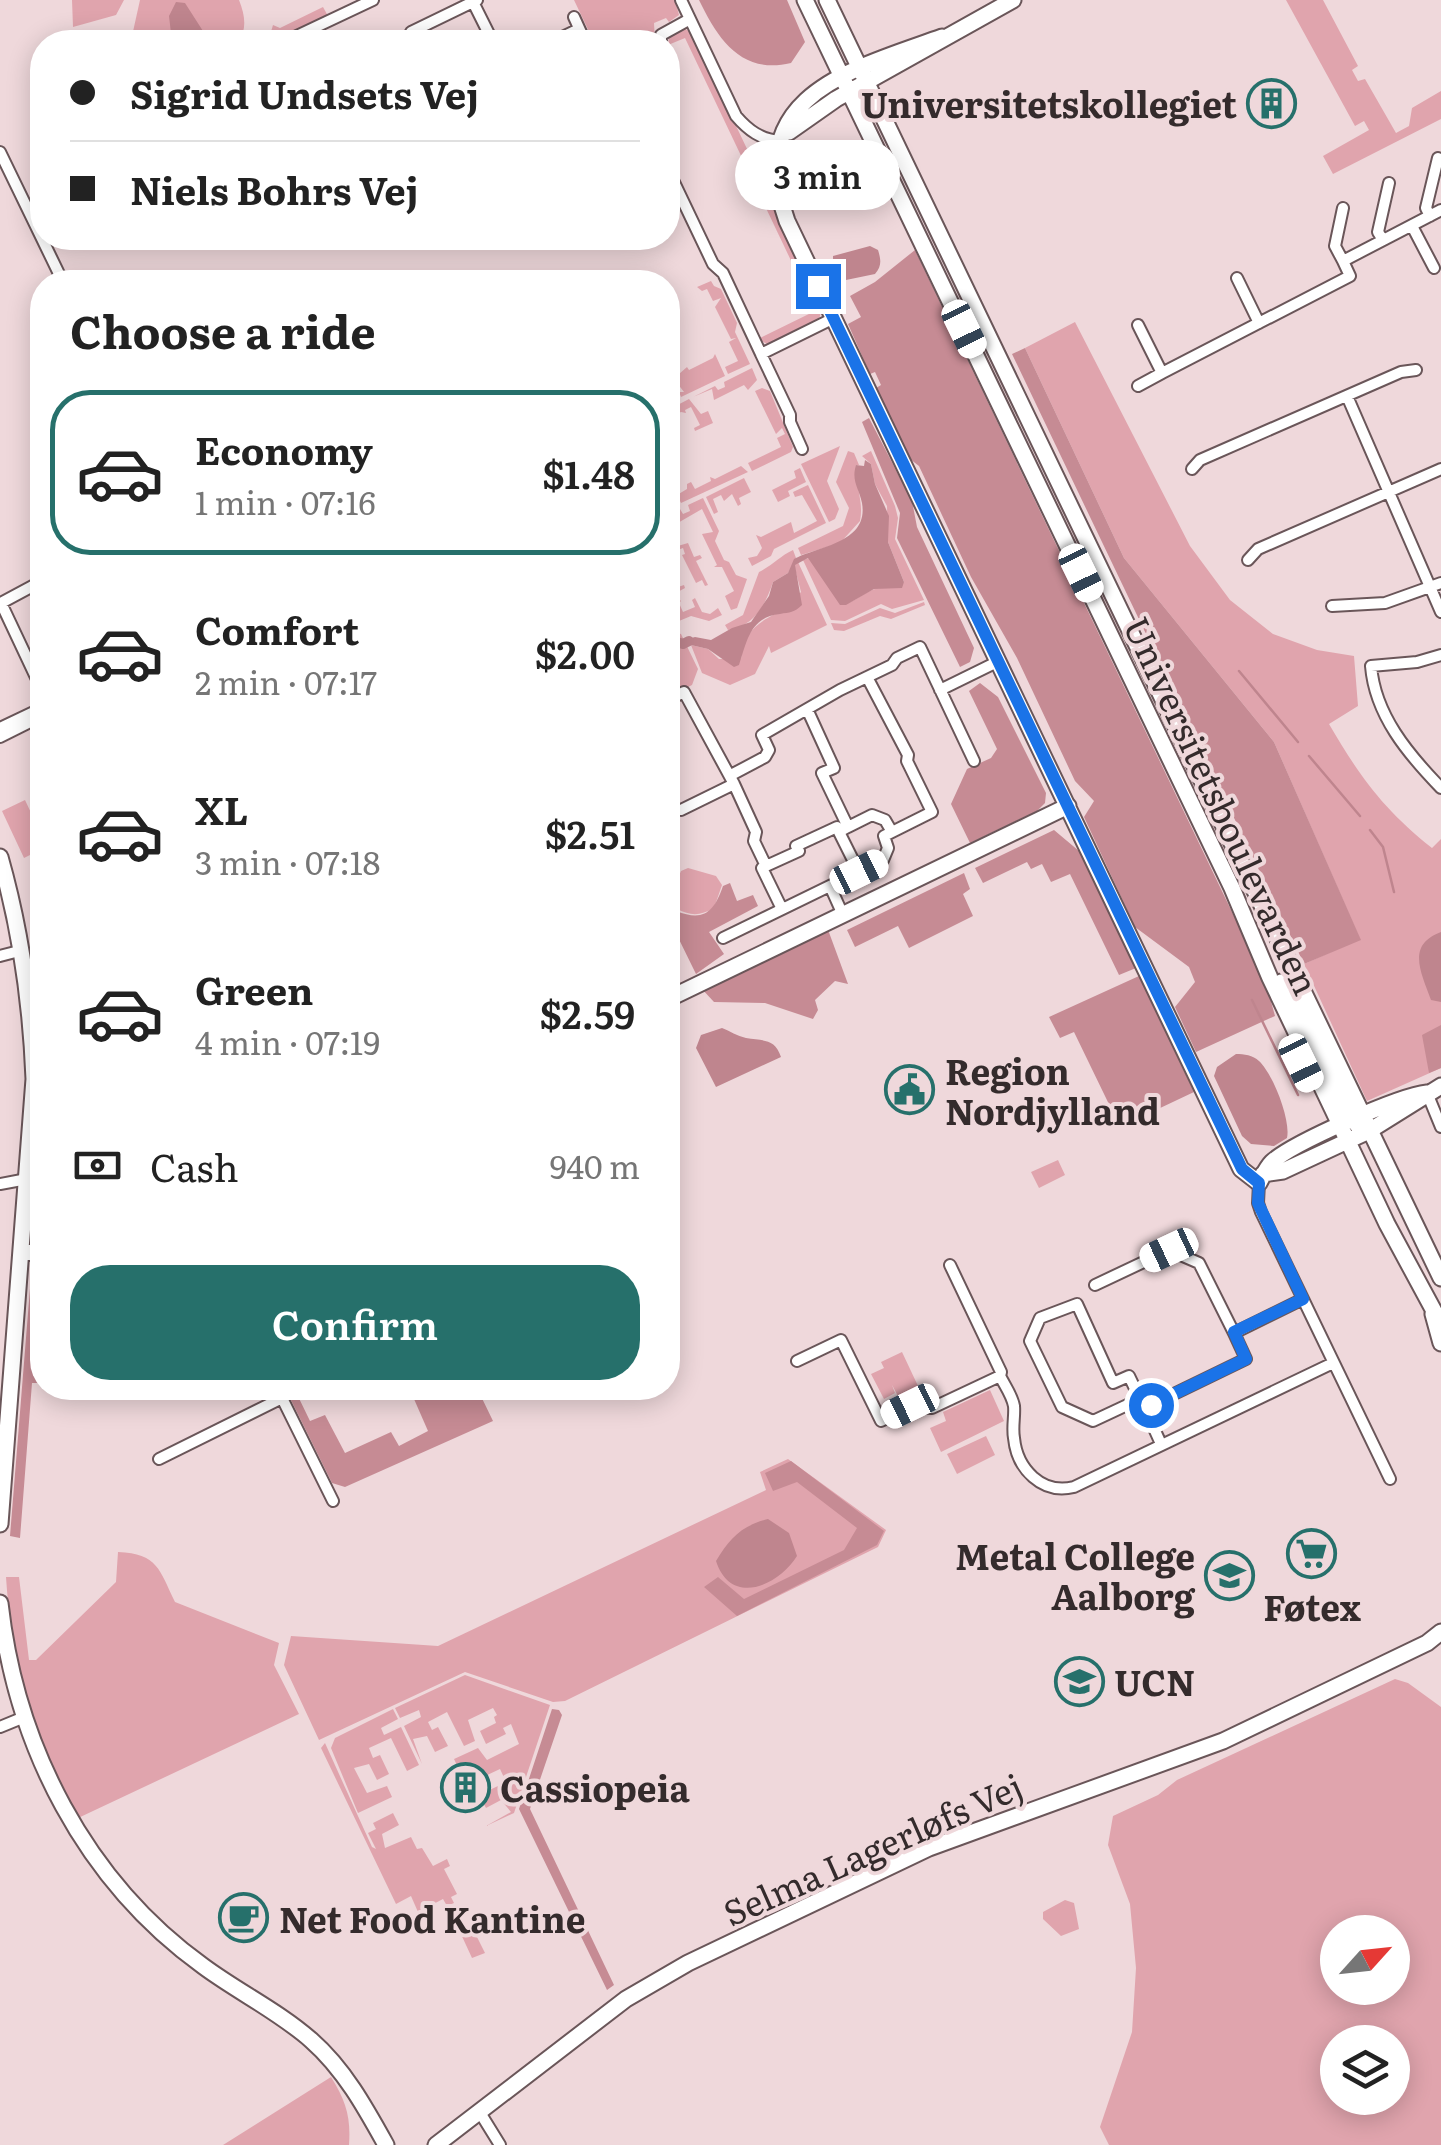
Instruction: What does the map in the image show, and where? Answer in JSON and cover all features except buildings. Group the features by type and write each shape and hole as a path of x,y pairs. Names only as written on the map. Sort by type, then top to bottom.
{"street":[{"path":"309,30 373,0"},
{"path":"681,0 736,116 747,129 764,138 781,140"},
{"path":"805,0 859,88"},
{"path":"828,0 850,71"},
{"path":"781,140 798,123 942,37 1013,0"},
{"path":"415,30 475,1 488,30"},
{"path":"574,17 580,30"},
{"path":"671,30 690,20"},
{"path":"942,37 850,71 818,90 792,115 776,163 780,200 1242,1169 1261,1178 1283,1171 1356,1128"},
{"name":"Universitetsboulevarden","path":"859,88 1270,978 1441,1278"},
{"name":"Universitetsboulevarden","path":"859,88 961,284 1356,1128 1387,1224 1441,1324"},
{"path":"0,152 30,215"},
{"path":"1436,213 1426,208 1438,158"},
{"path":"1383,240 1378,232 1389,183"},
{"path":"680,197 712,264 723,273 790,414 802,449"},
{"path":"1138,386 1350,276 1335,246 1342,208"},
{"path":"1343,261 1436,213"},
{"path":"1412,226 1434,268"},
{"path":"1236,278 1260,323"},
{"path":"760,354 834,318"},
{"path":"1138,326 1162,373"},
{"path":"1192,469 1200,460 1401,372 1416,370"},
{"path":"1347,396 1436,585 1441,612"},
{"path":"1248,560 1258,549 1441,469"},
{"path":"1332,606 1385,603 1436,585"},
{"path":"30,587 1,603 30,665"},
{"path":"681,810 765,758 769,750 762,735 920,647 974,761"},
{"path":"1441,655 1416,662 1367,666 1378,703 1391,726 1441,788"},
{"path":"940,690 999,661"},
{"path":"722,938 883,860 888,848 883,836 932,812 906,761 908,755 900,738 867,677"},
{"path":"680,694 684,692 732,779 756,832 754,841 766,866"},
{"path":"806,709 834,768 822,774 859,872"},
{"path":"0,728 30,714"},
{"path":"0,737 30,722"},
{"path":"680,993 1068,806"},
{"path":"782,909 762,868 799,851 796,846 823,833 872,816 886,820 892,832"},
{"path":"0,857 24,950 30,1005"},
{"path":"830,886 843,915"},
{"path":"1252,932 1296,1006 1356,1128"},
{"path":"0,956 24,950"},
{"path":"1270,978 1277,1011 1325,1111 1324,1132"},
{"path":"1390,1479 1258,1203 1261,1178 1281,1156 1324,1132 1356,1128 1401,1113 1434,1090 1441,1127"},
{"path":"0,1524 30,1152"},
{"path":"0,1184 27,1180"},
{"path":"1094,1285 1169,1250 1199,1263 1246,1359 1142,1404 1093,1421 1062,1408 1030,1341 1040,1318 1077,1304 1114,1383 1128,1376 1142,1404 1161,1444"},
{"path":"21,1252 30,1252"},
{"path":"950,1266 1012,1399 1013,1432 1021,1460 1031,1476 1052,1488 1074,1486 1334,1363"},
{"path":"1234,1332 1303,1299"},
{"path":"1432,1306 1441,1342"},
{"path":"797,1361 841,1340 880,1421 910,1406 932,1408 1000,1376"},
{"path":"160,1459 267,1400"},
{"path":"283,1400 333,1501"},
{"path":"0,1603 22,1718 43,1769 86,1844 142,1914 202,1966 312,2040 347,2081 386,2145"},
{"name":"Selma Lagerløfs Vej","path":"436,2145 626,1999 688,1963 929,1848 1223,1741 1434,1641 1441,1632"},
{"path":"0,1727 22,1718"},
{"path":"347,2081 374,2145"},
{"path":"479,2111 500,2145"},
{"name":"Selma Lagerløfs Vej","path":"421,2145 479,2111"}],"shaded area":[{"path":"72,0 124,0 116,15 73,27"},
{"path":"140,0 239,0 243,11 243,30 133,30"},
{"path":"574,0 675,0 679,15 669,22 666,18 654,23 654,30 588,30"},
{"path":"699,0 787,0 805,42 791,63 758,64 745,59 723,40"},
{"path":"1286,0 1323,0 1358,66 1352,70 1358,81 1365,79 1396,133 1409,126 1412,108 1441,91 1441,119 1333,174 1323,156 1369,130 1364,121 1355,126"},
{"path":"176,2 185,3 202,30 171,30 169,16"},
{"path":"323,7 328,16 299,30 272,30 273,25 280,28"},
{"path":"682,27 692,33 822,307 819,320 769,345 758,339 815,311 678,30"},
{"path":"870,246 878,250 880,257 875,274 846,280 833,269 833,256"},
{"path":"915,250 1266,983 1275,1016 1196,1052 1175,1007 1195,982 1189,967 1135,927 1084,817 1094,801 1075,781 919,466 910,459 876,388 881,385 875,372 870,374 848,324 861,317 850,296 875,282"},
{"path":"711,281 721,289 737,323 735,332 750,364 728,374 725,367 738,361 729,342 736,338 731,339 715,307 721,298 713,301 707,289 697,287"},
{"path":"1075,322 1190,546 1230,600 1273,634 1317,650 1354,656 1358,706 1329,724 1386,806 1432,848 1441,839 1441,1068 1367,1101 1304,964 1360,939 1274,742 1124,558 1025,348"},
{"path":"1025,348 1124,558 1274,742 1361,940 1304,964 1012,354"},
{"path":"715,354 725,376 681,397 680,392 684,392 680,373"},
{"path":"752,368 757,380 748,390 744,385 714,400 712,389 693,397 715,386 718,390 725,387 724,382"},
{"path":"755,391 770,391 793,447 791,452 752,471 748,463 781,447 777,438 785,434 782,428 776,434"},
{"path":"689,399 701,414 708,411 713,423 695,431 700,425 691,407 686,413 680,412 680,404"},
{"path":"869,418 912,501 917,527 974,648 970,662 960,667 897,538 900,513 862,422"},
{"path":"840,446 827,481 839,509 829,522 801,464"},
{"path":"848,451 854,453 859,465 856,472 860,521 840,543 801,555 798,548 843,526 849,508 836,482"},
{"path":"871,451 895,506 895,539 924,600 892,609 881,604 845,621 831,620 803,560 809,558 841,605 872,590 904,582 888,542 887,506 875,484 871,464 862,456"},
{"path":"865,460 871,464 889,516 888,542 904,582 902,588 874,589 840,605 808,558 795,565 802,605 756,625 739,665 734,667 708,649 691,645 688,639 711,640 751,622 769,596 773,582 788,573 794,559 840,541 858,527 862,503 855,471 856,465 864,466"},
{"path":"741,466 748,472 681,503 680,493 687,489 687,484 691,482 695,489 711,481 710,477 715,479"},
{"path":"800,468 806,482 788,491 790,496 778,502 772,490 796,478 794,471"},
{"path":"744,478 751,492 739,498 741,504 738,506 732,494 724,501 721,495 713,499 718,512 714,514 706,497"},
{"path":"808,485 826,523 774,549 771,556 752,566 748,558 757,556 762,548 756,535 761,537 791,522 794,533 817,521 802,495 795,497 793,492"},
{"path":"703,498 719,531 715,541 724,560 736,575 747,579 737,608 731,610 725,596 734,591 722,567 714,567 717,565 702,534 713,532 702,509 680,522 680,509 683,514 690,511 688,505"},
{"path":"688,543 694,557 700,555 702,558 696,561 708,585 702,580 696,583 682,555 680,545"},
{"path":"793,550 796,558 788,573 773,582 757,614 728,630 725,625 743,615 759,572"},
{"path":"798,562 827,625 771,653 769,646 755,674 730,685 702,673 691,645 708,649 719,659 741,659 751,631 801,592 794,565"},
{"path":"695,598 702,612 710,614 718,608 722,615 709,621 691,616 680,621 680,605 683,612 695,607"},
{"path":"924,602 925,605 891,619 880,616 844,631 834,630 831,623 845,624 880,608 895,613"},
{"path":"680,634 698,669 692,685 680,691"},
{"path":"980,683 998,697 1046,793 1045,803 1037,811 970,843 951,804 967,769 991,758 997,749 969,691"},
{"path":"25,800 30,811 30,855 24,858 2,811"},
{"path":"1054,830 1079,851 1136,968 1119,975 1070,874 1051,882 1042,864 1031,869 1027,862 983,883 975,868"},
{"path":"688,868 716,876 722,885 714,908 696,914 680,910 681,871"},
{"path":"964,873 970,889 963,894 973,916 909,948 898,926 855,947 847,930"},
{"path":"730,883 737,901 753,895 758,906 709,932 724,954 696,974 680,941 680,912 707,912 723,886"},
{"path":"827,927 848,984 835,981 815,1000 818,1010 813,1019 765,1003 714,1002 701,988"},
{"path":"1441,932 1441,1002 1431,1000 1419,960 1423,944"},
{"path":"1139,976 1194,1092 1120,1127 1074,1032 1060,1038 1049,1017"},
{"path":"1441,1025 1441,1068 1429,1073 1422,1035"},
{"path":"722,1028 772,1043 781,1057 716,1087 696,1048 701,1035"},
{"path":"1236,1054 1259,1061 1280,1098 1287,1138 1274,1146 1251,1144 1242,1136 1214,1076 1217,1067"},
{"path":"1058,1160 1065,1175 1039,1188 1031,1172"},
{"path":"30,1288 31,1400 20,1538 10,1536"},
{"path":"902,1352 918,1386 898,1396 892,1385 895,1393 884,1399 871,1374 884,1368 881,1362"},
{"path":"990,1390 1004,1421 941,1452 930,1428 946,1421 943,1412"},
{"path":"291,1400 300,1400 310,1421 325,1415 345,1453 391,1432 399,1446 428,1431 414,1400 483,1400 493,1421 345,1487 332,1483"},
{"path":"986,1436 995,1455 957,1474 947,1454"},
{"path":"788,1459 886,1530 878,1547 565,1701 553,1702 465,1672 319,1740 284,1665 291,1636 438,1646 766,1490 760,1472"},
{"path":"791,1461 884,1531 877,1545 737,1616 704,1587 718,1577 744,1599 844,1550 857,1528 797,1482 773,1491 765,1473"},
{"path":"768,1519 789,1533 797,1556 767,1583 743,1588 732,1584 716,1561 737,1534"},
{"path":"118,1552 142,1556 156,1565 175,1602 279,1643 274,1665 299,1714 76,1819 28,1702 14,1643 6,1577 19,1577 29,1660 36,1660 116,1582"},
{"path":"465,1675 550,1705 514,1813 486,1826 511,1812 501,1800 486,1808 479,1795 498,1786 502,1792 509,1788 500,1769 466,1785 454,1759 478,1748 487,1760 519,1744 511,1724 503,1728 506,1734 486,1744 480,1731 496,1723 493,1708 468,1720 475,1741 464,1746 447,1712 428,1722 432,1730 438,1727 448,1746 435,1752 427,1736 413,1739 422,1764 404,1726 421,1717 419,1710 400,1718 395,1708"},
{"path":"1395,1679 1408,1683 1441,1707 1441,2145 1109,2145 1100,2127 1132,2032 1136,1968 1130,1904 1108,1845 1113,1816 1158,1795 1177,1780"},
{"path":"393,1709 398,1719 381,1728 384,1735 401,1727 419,1765 407,1771 391,1738 369,1748 373,1758 380,1755 389,1774 377,1780 369,1764 354,1768 367,1793 387,1786 392,1797 358,1813 331,1748 335,1738"},
{"path":"552,1709 562,1715 530,1809 614,1985 607,1990 519,1809"},
{"path":"325,1743 372,1847 376,1849 368,1833 376,1829 373,1823 393,1813 399,1825 382,1834 385,1848 411,1837 433,1866 447,1859 450,1866 444,1869 457,1894 451,1897 454,1903 447,1906 443,1899 418,1912 411,1896 396,1904 321,1748"},
{"path":"1065,1900 1074,1903 1079,1929 1061,1936 1043,1919 1043,1912"},
{"path":"473,1929 485,1953 472,1958 460,1932"},
{"path":"331,2077 346,2110 349,2145 223,2145"}],"waterway":[{"path":"680,643 689,641"},
{"path":"1239,671 1298,742"},
{"path":"1309,756 1360,816"},
{"path":"1370,830 1383,847 1394,892"},
{"path":"1252,1000 1298,1095"}],"place":[{"name":"Universitetskollegiet","path":"1272,103"},
{"name":"Region Nordjylland","path":"910,1090"},
{"name":"Føtex","path":"1312,1554"},
{"name":"Metal College Aalborg","path":"1230,1575"},
{"name":"UCN","path":"1079,1681"},
{"name":"Cassiopeia","path":"465,1787"},
{"name":"Net Food Kantine","path":"244,1918"}],"route":[{"path":"818,286 1201,1086 1242,1169 1259,1183 1258,1203 1303,1299 1234,1332 1246,1359 1151,1405"}]}
